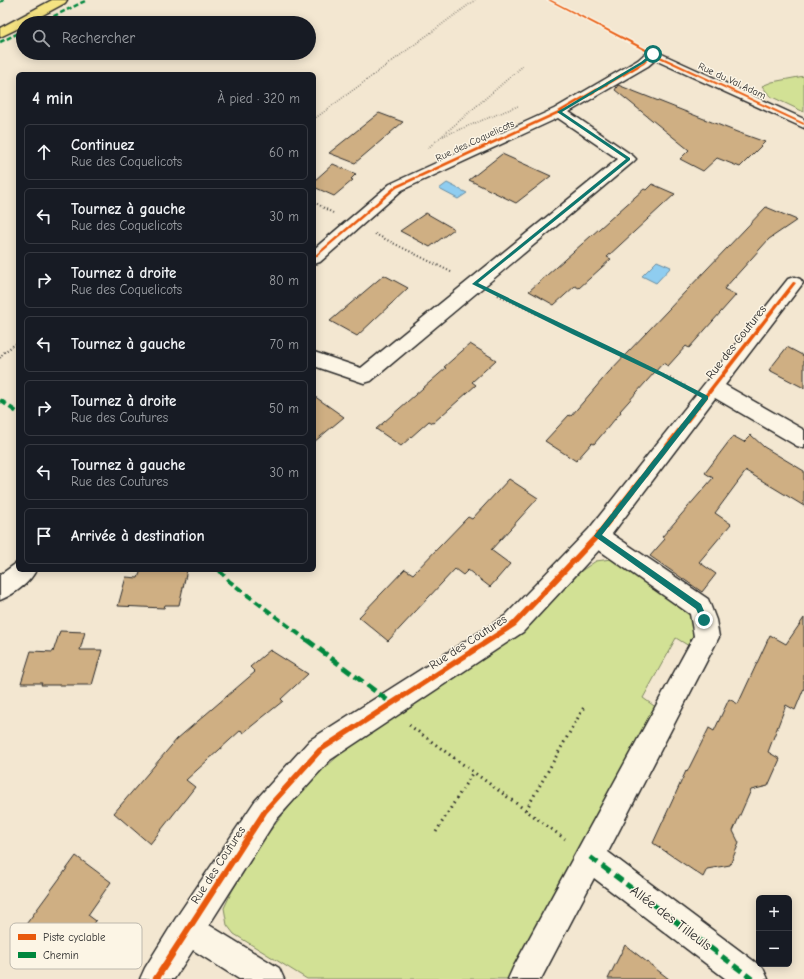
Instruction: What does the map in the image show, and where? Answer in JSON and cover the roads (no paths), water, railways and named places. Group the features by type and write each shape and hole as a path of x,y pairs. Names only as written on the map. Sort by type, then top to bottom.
{"main road":[{"path":"20,9 39,0"},
{"path":"19,16 54,0"},
{"path":"31,16 60,0"},
{"path":"0,25 16,18"},
{"path":"0,33 16,24"}],"street":[{"name":"Rue des Coquelicots","path":"316,256 396,187 559,112 642,63 653,54"},
{"name":"Rue du Val Adam","path":"653,54 804,124"},
{"path":"316,360 364,376 628,159 559,112"},
{"name":"Rue des Coutures","path":"156,979 265,811 320,750 384,707 514,624 597,536 794,283"},
{"path":"709,392 804,440"},
{"path":"524,979 707,637 704,620 699,607 597,536"},
{"path":"0,589 21,572"},
{"name":"Allée des Tilleuls","path":"590,857 752,979"},
{"path":"188,929 268,979"}],"water":[{"path":"447,183 467,193 458,199 439,189"},
{"path":"657,261 671,267 656,283 642,276"}]}
